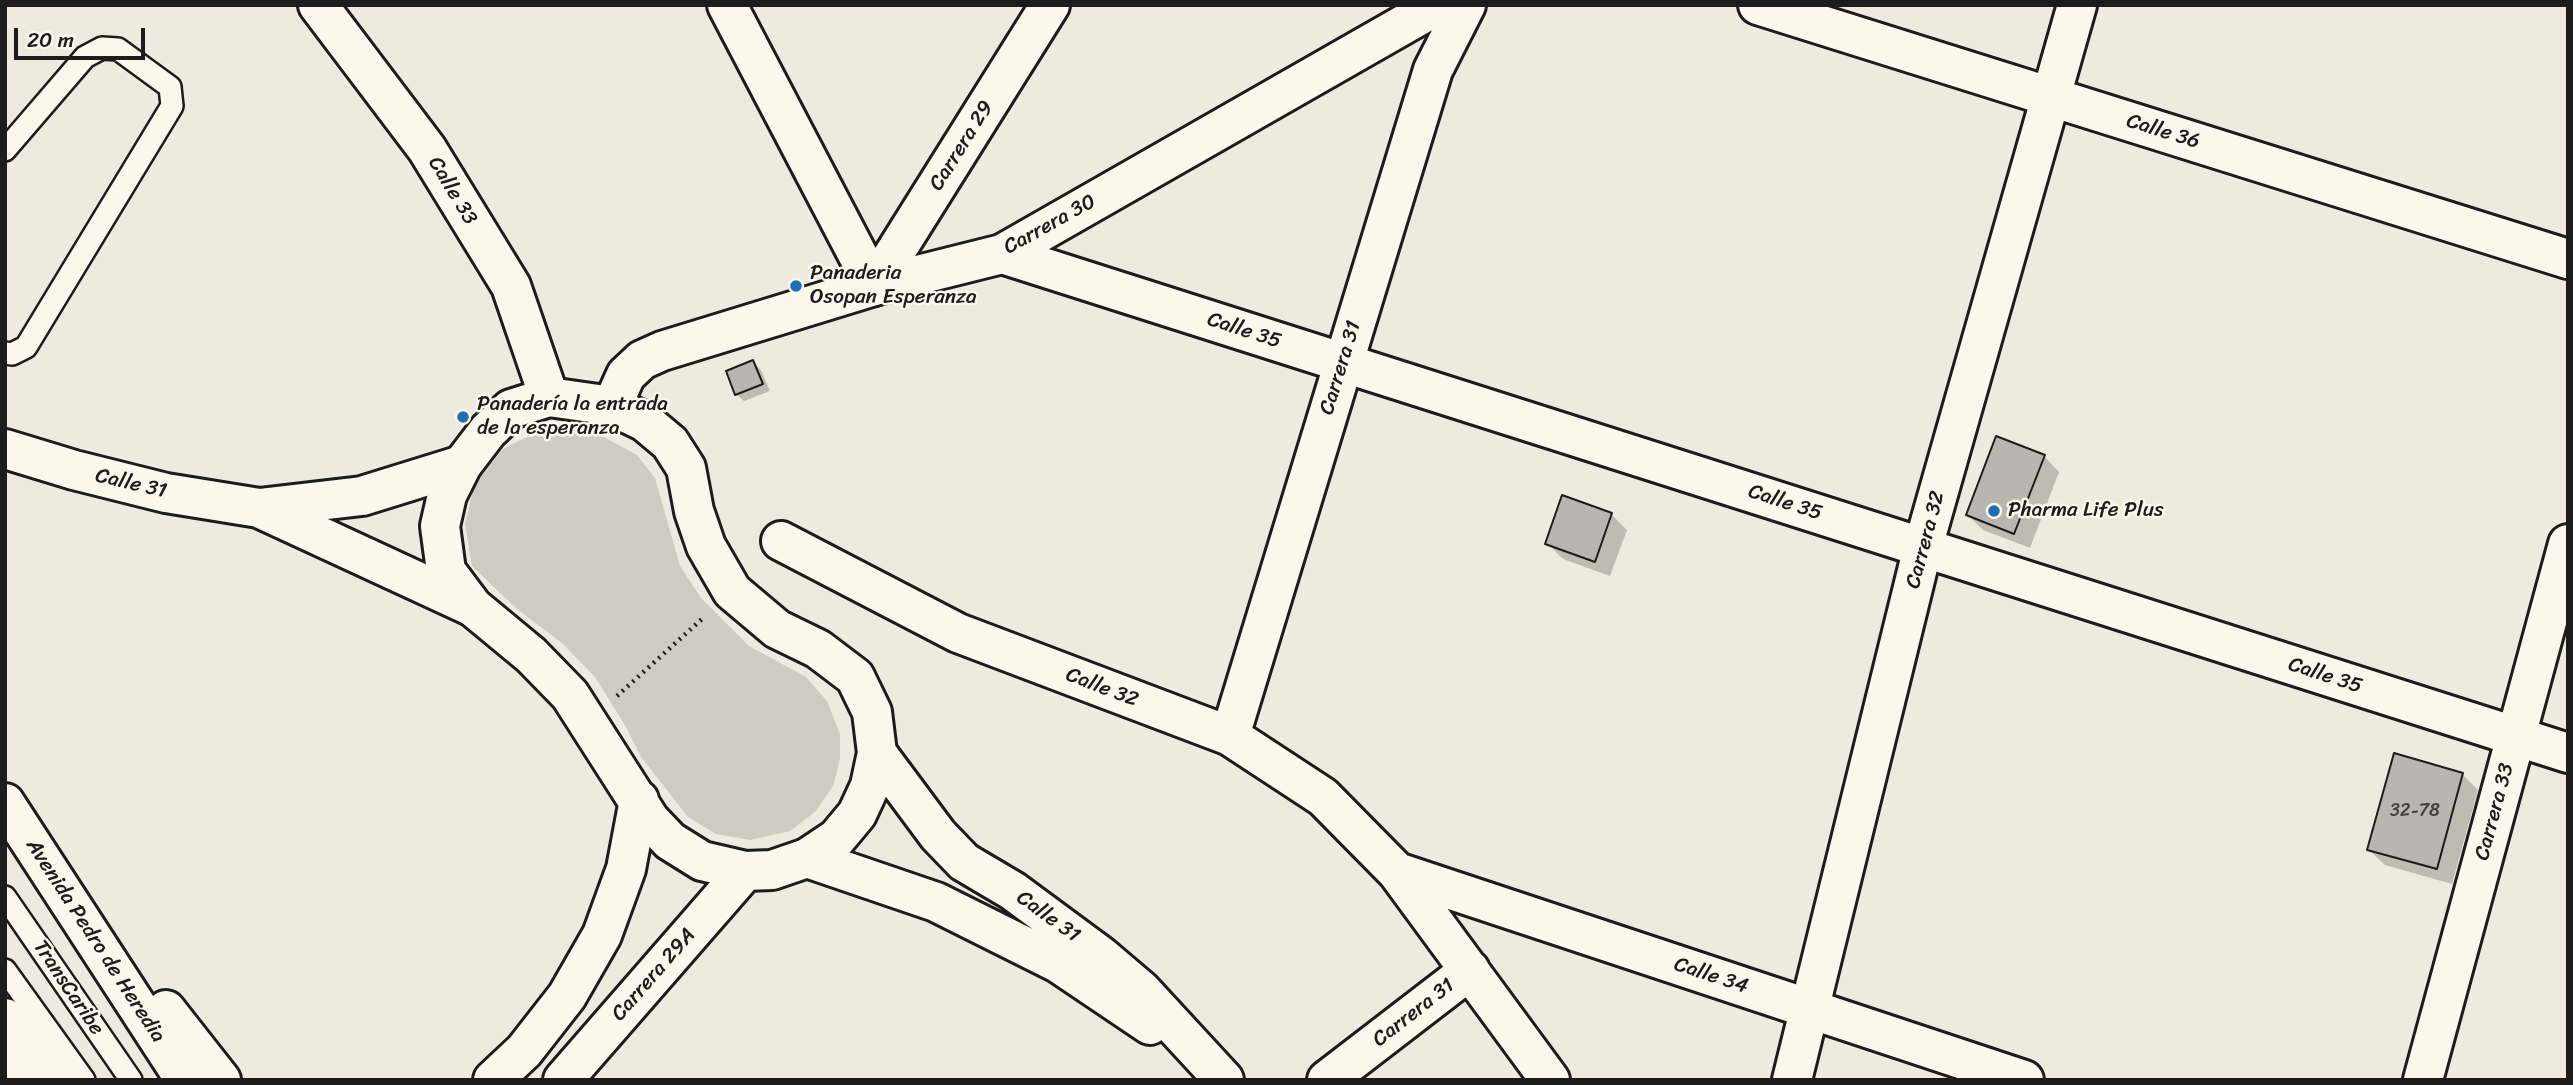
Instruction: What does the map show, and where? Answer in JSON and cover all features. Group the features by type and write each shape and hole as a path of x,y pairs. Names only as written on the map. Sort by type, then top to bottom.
{"main road":[{"name":"Calle 33","path":"318,5 427,149 511,286 549,397"},
{"path":"727,5 863,260 874,286"},
{"name":"Carrera 29","path":"874,286 1050,5"},
{"name":"Carrera 30","path":"612,406 626,375 642,360 874,286 1002,254 1438,5"},
{"name":"Carrera 31","path":"1230,736 1433,70 1466,5"},
{"name":"Calle 36","path":"1758,5 2568,259"},
{"name":"Carrera 32","path":"1792,1080 1923,547 2077,5"},
{"name":"Calle 35","path":"1002,254 2568,753"},
{"path":"549,397 612,406 645,422 670,443 686,468 694,511 706,547 733,592 777,629 818,649 855,677 872,712 877,753 870,786 857,814 837,838 807,858 772,870 745,870 702,861 670,841 650,820 588,722 554,677 473,607 446,571 440,550 440,526 447,495 462,465 488,431 511,409 549,397"},
{"name":"Calle 31","path":"5,449 166,493 259,508 473,607"},
{"name":"Calle 31","path":"259,508 362,496 462,465"},
{"name":"Calle 32","path":"781,541 958,633 1230,736 1323,797 1397,872"},
{"name":"Carrera 33","path":"2423,1080 2568,544"},
{"name":"Calle 31","path":"877,753 938,835 964,862 1023,898 1101,956 1141,990 1224,1080"},
{"path":"493,1080 524,1051 567,996 601,935 626,869 639,800"},
{"name":"Avenida Pedro de Heredia","path":"5,803 185,1080"},
{"path":"37,850 221,1080"},
{"name":"Calle 31","path":"807,858 936,902 1058,962 1170,1039 1215,1080"},
{"name":"Carrera 29A","path":"563,1080 745,870"},
{"name":"Carrera 31","path":"1327,1080 1470,970 1397,872"},
{"name":"Calle 34","path":"1397,872 2024,1080"},
{"path":"1470,970 1550,1080"},
{"path":"5,1018 54,1080"},
{"path":"5,1066 12,1080"}],"lane":[{"path":"5,150 85,57 102,48 118,49 170,87 173,95 172,106 26,347 12,354 5,352"},
{"name":"TransCaribe","path":"5,897 131,1080"},
{"name":"TransCaribe","path":"5,970 84,1080"}],"path":[{"path":"588,722 733,592"}],"shaded area":[{"path":"589,429 637,455 655,478 680,566 701,598 749,646 806,677 827,701 840,734 840,759 833,786 816,811 790,831 750,840 716,834 688,817 641,757 595,677 562,643 517,609 472,566 465,524 474,486 503,449 539,431"}],"building":[{"path":"753,360 763,384 735,395 726,371"},
{"path":"1996,436 2045,455 2014,534 1966,515"},
{"path":"1562,495 1612,513 1595,562 1545,544"},
{"path":"2394,753 2463,773 2437,869 2367,850"}],"place":[{"name":"Panaderia Osopan Esperanza","path":"796,286"},
{"name":"Panadería la entrada de la esperanza","path":"463,417"},
{"name":"Pharma Life Plus","path":"1994,511"}]}
